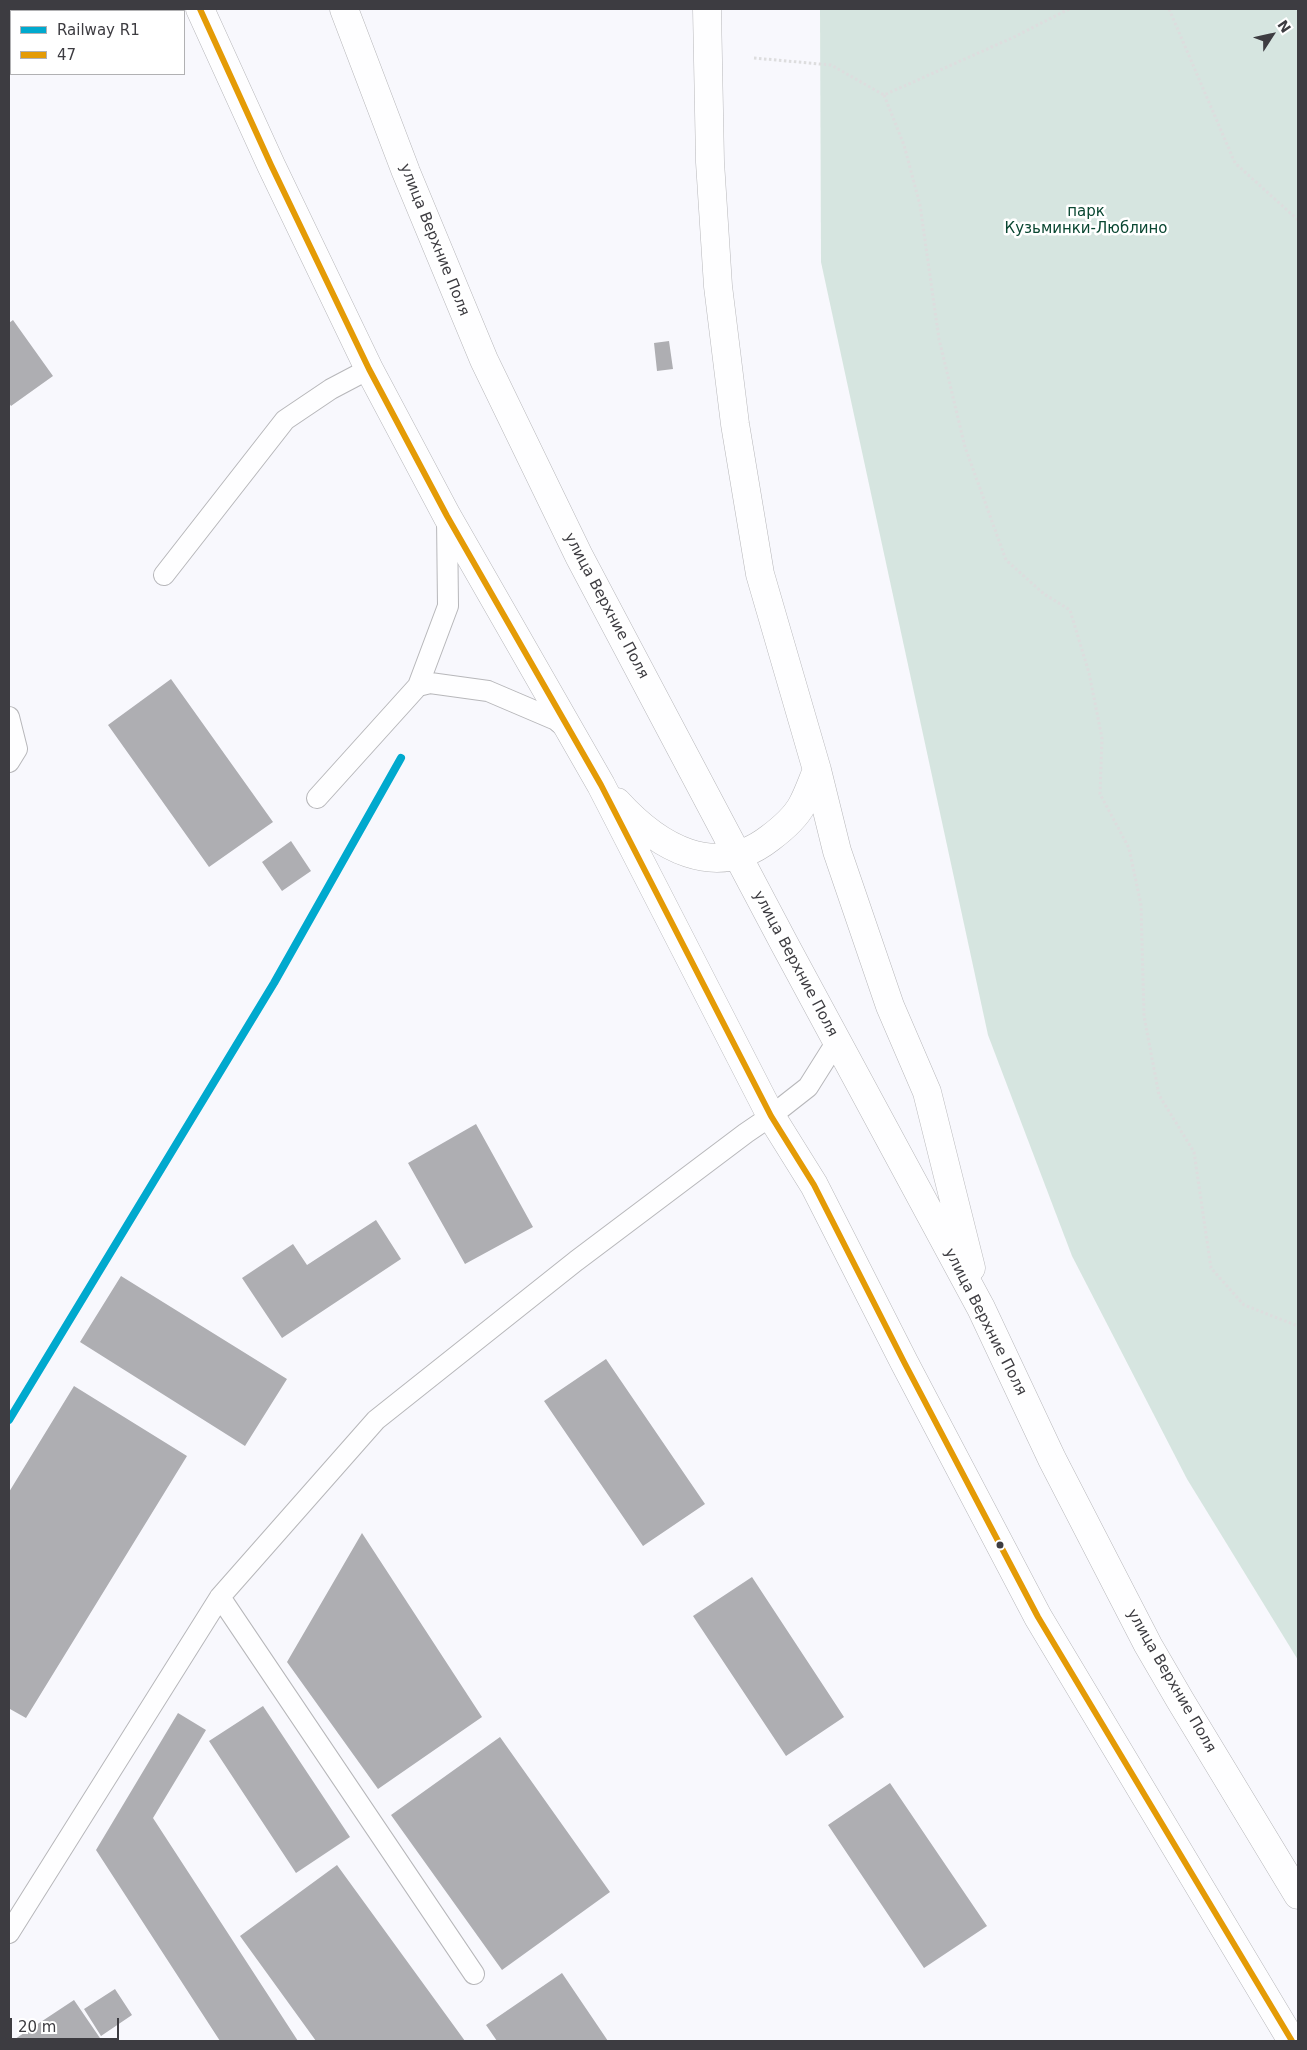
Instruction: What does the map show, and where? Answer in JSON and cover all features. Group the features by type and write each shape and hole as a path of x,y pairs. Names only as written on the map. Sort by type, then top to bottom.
{"main road":[{"path":"200,9 271,165 369,369 447,516 601,785 771,1116 814,1186 1038,1617 1292,2041"},
{"name":"улица Верхние Поля","path":"344,9 406,172 484,360 578,556 737,856 981,1308 1052,1458 1148,1644 1298,1895"},
{"path":"707,9 710,162 718,286 735,424 760,574 817,770 837,851 890,1006 927,1092 981,1308"},
{"path":"601,785 632,818 676,849 708,859 737,856 760,847 782,829 802,806 817,770"}],"lane":[{"path":"164,575 285,420 331,389 369,369"},
{"path":"317,798 418,686 448,606 447,516"},
{"path":"418,686 430,683 488,691 556,720 572,734"},
{"path":"9,717 17,749 9,762"},
{"path":"9,1933 220,1597 376,1420 576,1261 808,1087 837,1041"},
{"path":"220,1597 474,1974"}],"path":[{"path":"884,95 1012,38 1069,9"},
{"path":"1169,9 1235,163 1298,220"},
{"path":"754,58 831,65 884,95 904,145 920,205 939,339 965,447 1006,560 1044,594 1070,610 1088,673 1102,738 1100,794 1129,848 1141,904 1144,1016 1159,1095 1194,1152 1211,1268 1244,1305 1298,1326"}],"green space":[{"name":"парк Кузьминки-Люблино","path":"820,9 1298,9 1298,1660 1187,1479 1072,1256 988,1035 821,262"}],"building":[{"path":"13,320 53,376 11,406 9,403 9,323"},
{"path":"669,341 673,369 657,371 654,343"},
{"path":"171,679 273,822 209,867 108,725"},
{"path":"291,841 311,871 282,891 262,862"},
{"path":"476,1124 533,1227 465,1264 408,1163"},
{"path":"376,1220 401,1259 282,1338 242,1278 293,1244 307,1265"},
{"path":"121,1276 287,1379 245,1446 80,1342"},
{"path":"606,1359 705,1504 643,1546 544,1401"},
{"path":"74,1386 187,1456 26,1718 10,1709 9,1711 9,1492"},
{"path":"362,1533 482,1717 378,1789 287,1662"},
{"path":"752,1577 844,1717 786,1756 693,1616"},
{"path":"263,1706 350,1837 296,1873 209,1741"},
{"path":"178,1713 206,1730 153,1818 298,2041 220,2041 96,1850"},
{"path":"500,1737 610,1892 502,1970 391,1815"},
{"path":"890,1783 987,1926 924,1968 828,1825"},
{"path":"337,1865 465,2041 316,2041 240,1936"},
{"path":"562,1973 608,2041 497,2041 486,2025"},
{"path":"115,1989 132,2015 101,2036 84,2009"},
{"path":"74,2000 102,2041 12,2041"}],"rail line":[{"name":"R1","path":"9,1420 274,983 401,758"}],"transit line":[{"name":"47","path":"200,9 271,165 369,369 447,516 601,785 771,1116 814,1185 904,1362 1038,1617 1292,2041"}]}
